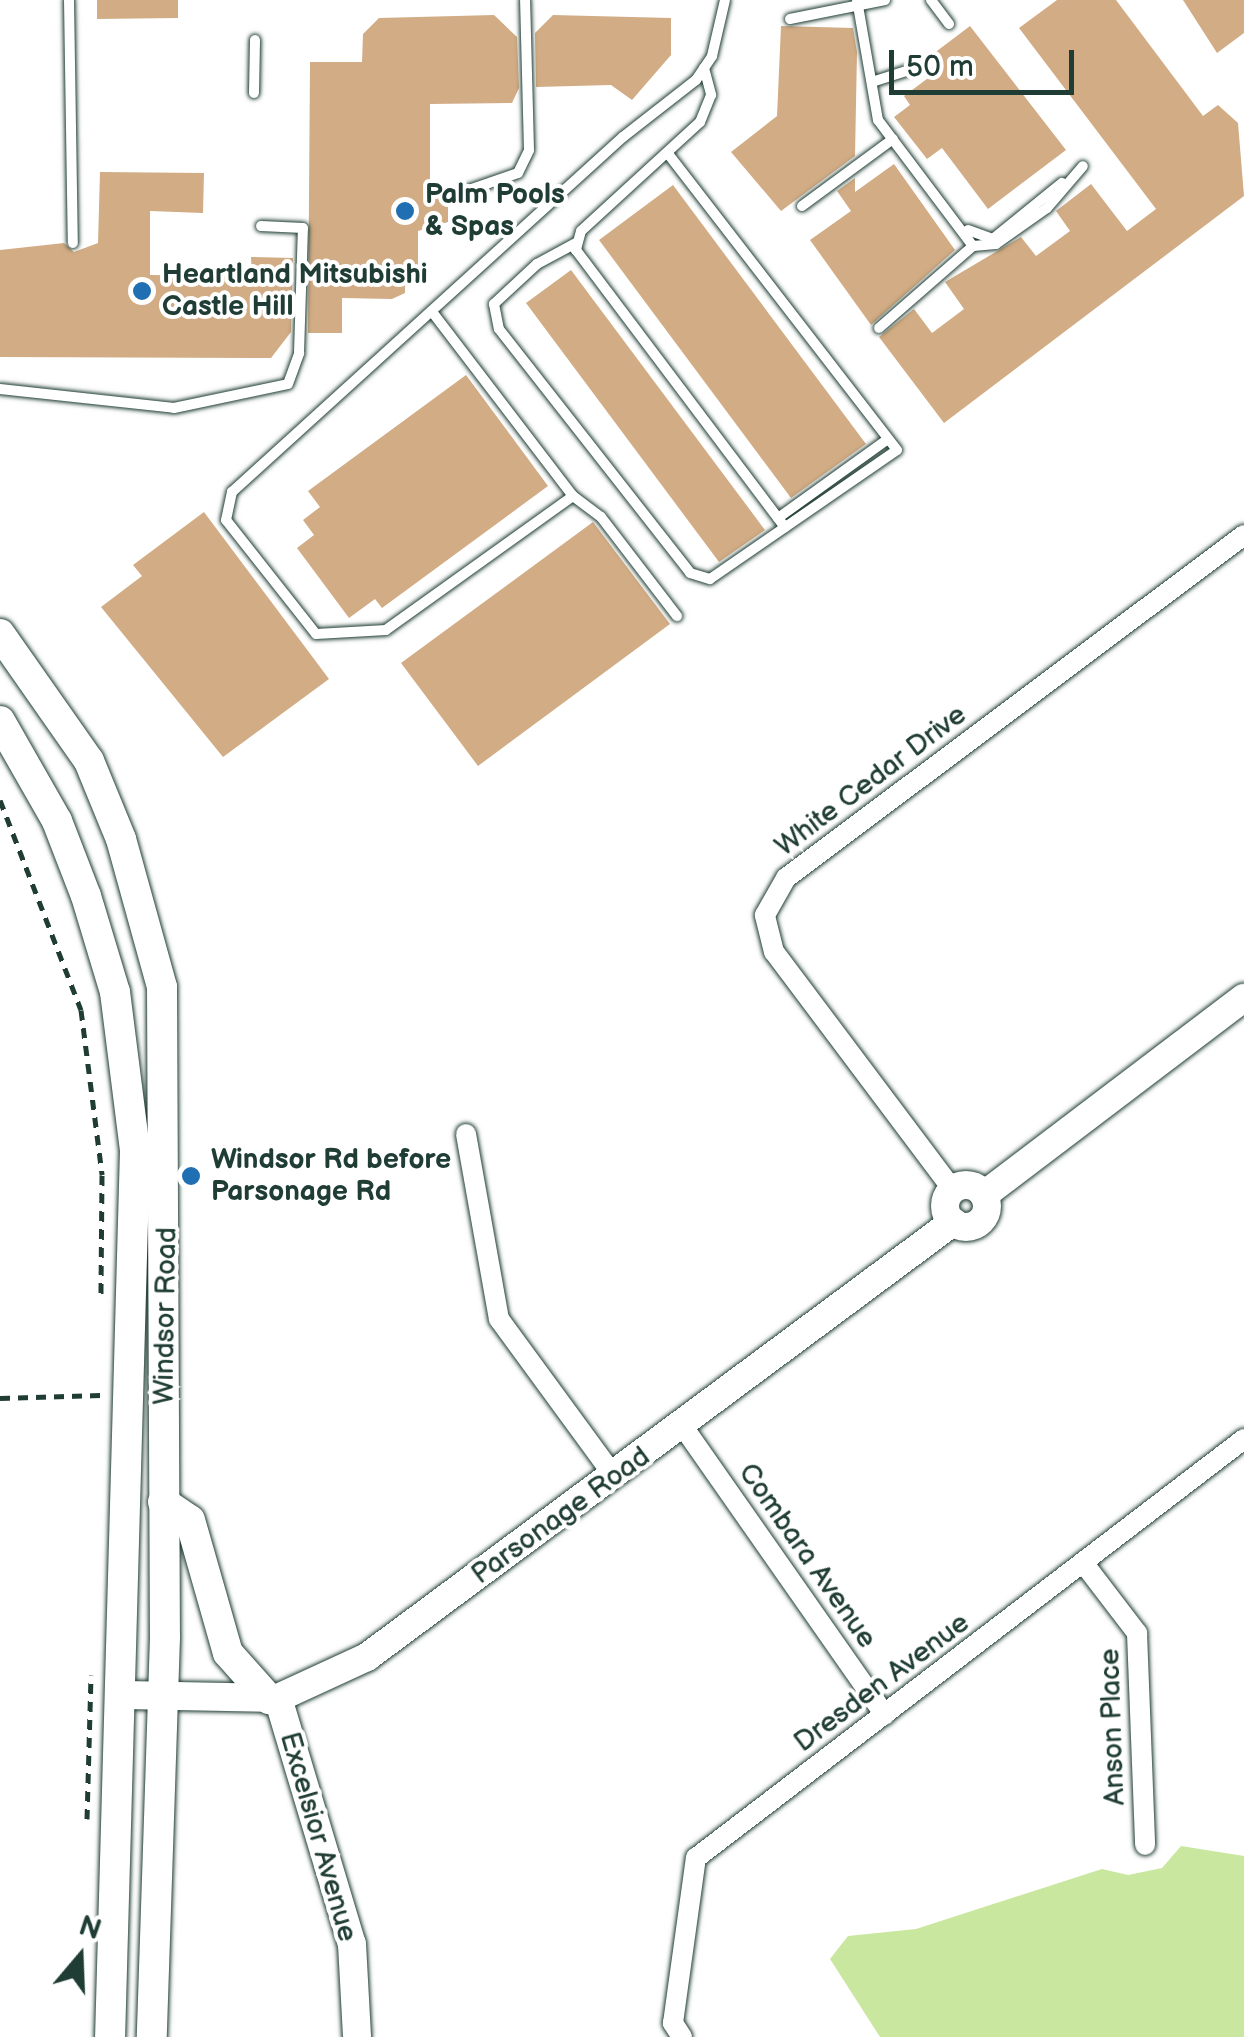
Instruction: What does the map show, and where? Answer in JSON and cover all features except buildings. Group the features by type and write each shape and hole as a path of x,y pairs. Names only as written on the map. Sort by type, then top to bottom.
{"main road":[{"name":"Windsor Road","path":"0,634 89,761 121,838 162,986 165,1694 152,2037"},
{"name":"Windsor Road","path":"0,721 58,822 86,896 115,992 135,1169 126,1694 110,2037"},
{"path":"163,1502 190,1520 228,1653 274,1698"}],"street":[{"name":"White Cedar Drive","path":"953,1190 774,952 766,915 786,878 1244,535"},
{"path":"984,1194 969,1186 953,1190 946,1206 953,1222 980,1222 984,1194 1244,998"},
{"path":"466,1134 498,1319 614,1476"},
{"name":"Parsonage Road","path":"126,1694 274,1698 367,1657 684,1428 953,1222"},
{"name":"Combara Avenue","path":"684,1428 885,1715"},
{"name":"Dresden Avenue","path":"682,2037 673,2023 696,1858 1085,1565 1244,1439"},
{"name":"Anson Place","path":"1085,1565 1136,1633 1145,1845"},
{"name":"Excelsior Avenue","path":"274,1698 352,1944 356,2037"}],"lane":[{"path":"70,0 73,243"},
{"path":"466,191 502,183 529,150 525,0"},
{"path":"572,496 386,630 316,634 226,520 232,492 704,68 725,0"},
{"path":"790,19 886,0"},
{"path":"930,0 949,24"},
{"path":"859,3 883,118 975,238 992,239 1082,166 1034,217 996,244 972,246 879,328"},
{"path":"859,3 878,120 972,246"},
{"path":"254,93 255,40"},
{"path":"875,80 931,64"},
{"path":"669,155 896,450 781,522 710,578 690,573 499,329 494,304 537,264 576,242 669,155 706,114 711,86 704,68"},
{"path":"802,206 892,139"},
{"path":"0,389 174,408 288,384 299,353 303,228 261,226"},
{"path":"576,242 781,522"},
{"path":"433,313 572,496 600,516 677,616"}],"path":[{"path":"0,800 81,1010 102,1175 101,1315"},
{"path":"101,1375 101,1414"},
{"path":"0,1398 101,1395"},
{"path":"88,1836 92,1664"}],"green space":[{"path":"1181,1846 1244,1856 1244,2037 880,2037 830,1959 848,1936 916,1929 1102,1869 1128,1875 1162,1868"}],"place":[{"name":"Palm Pools & Spas","path":"405,211"},
{"name":"Heartland Mitsubishi Castle Hill","path":"142,291"},
{"name":"Windsor Rd before Parsonage Rd","path":"191,1176"}]}
